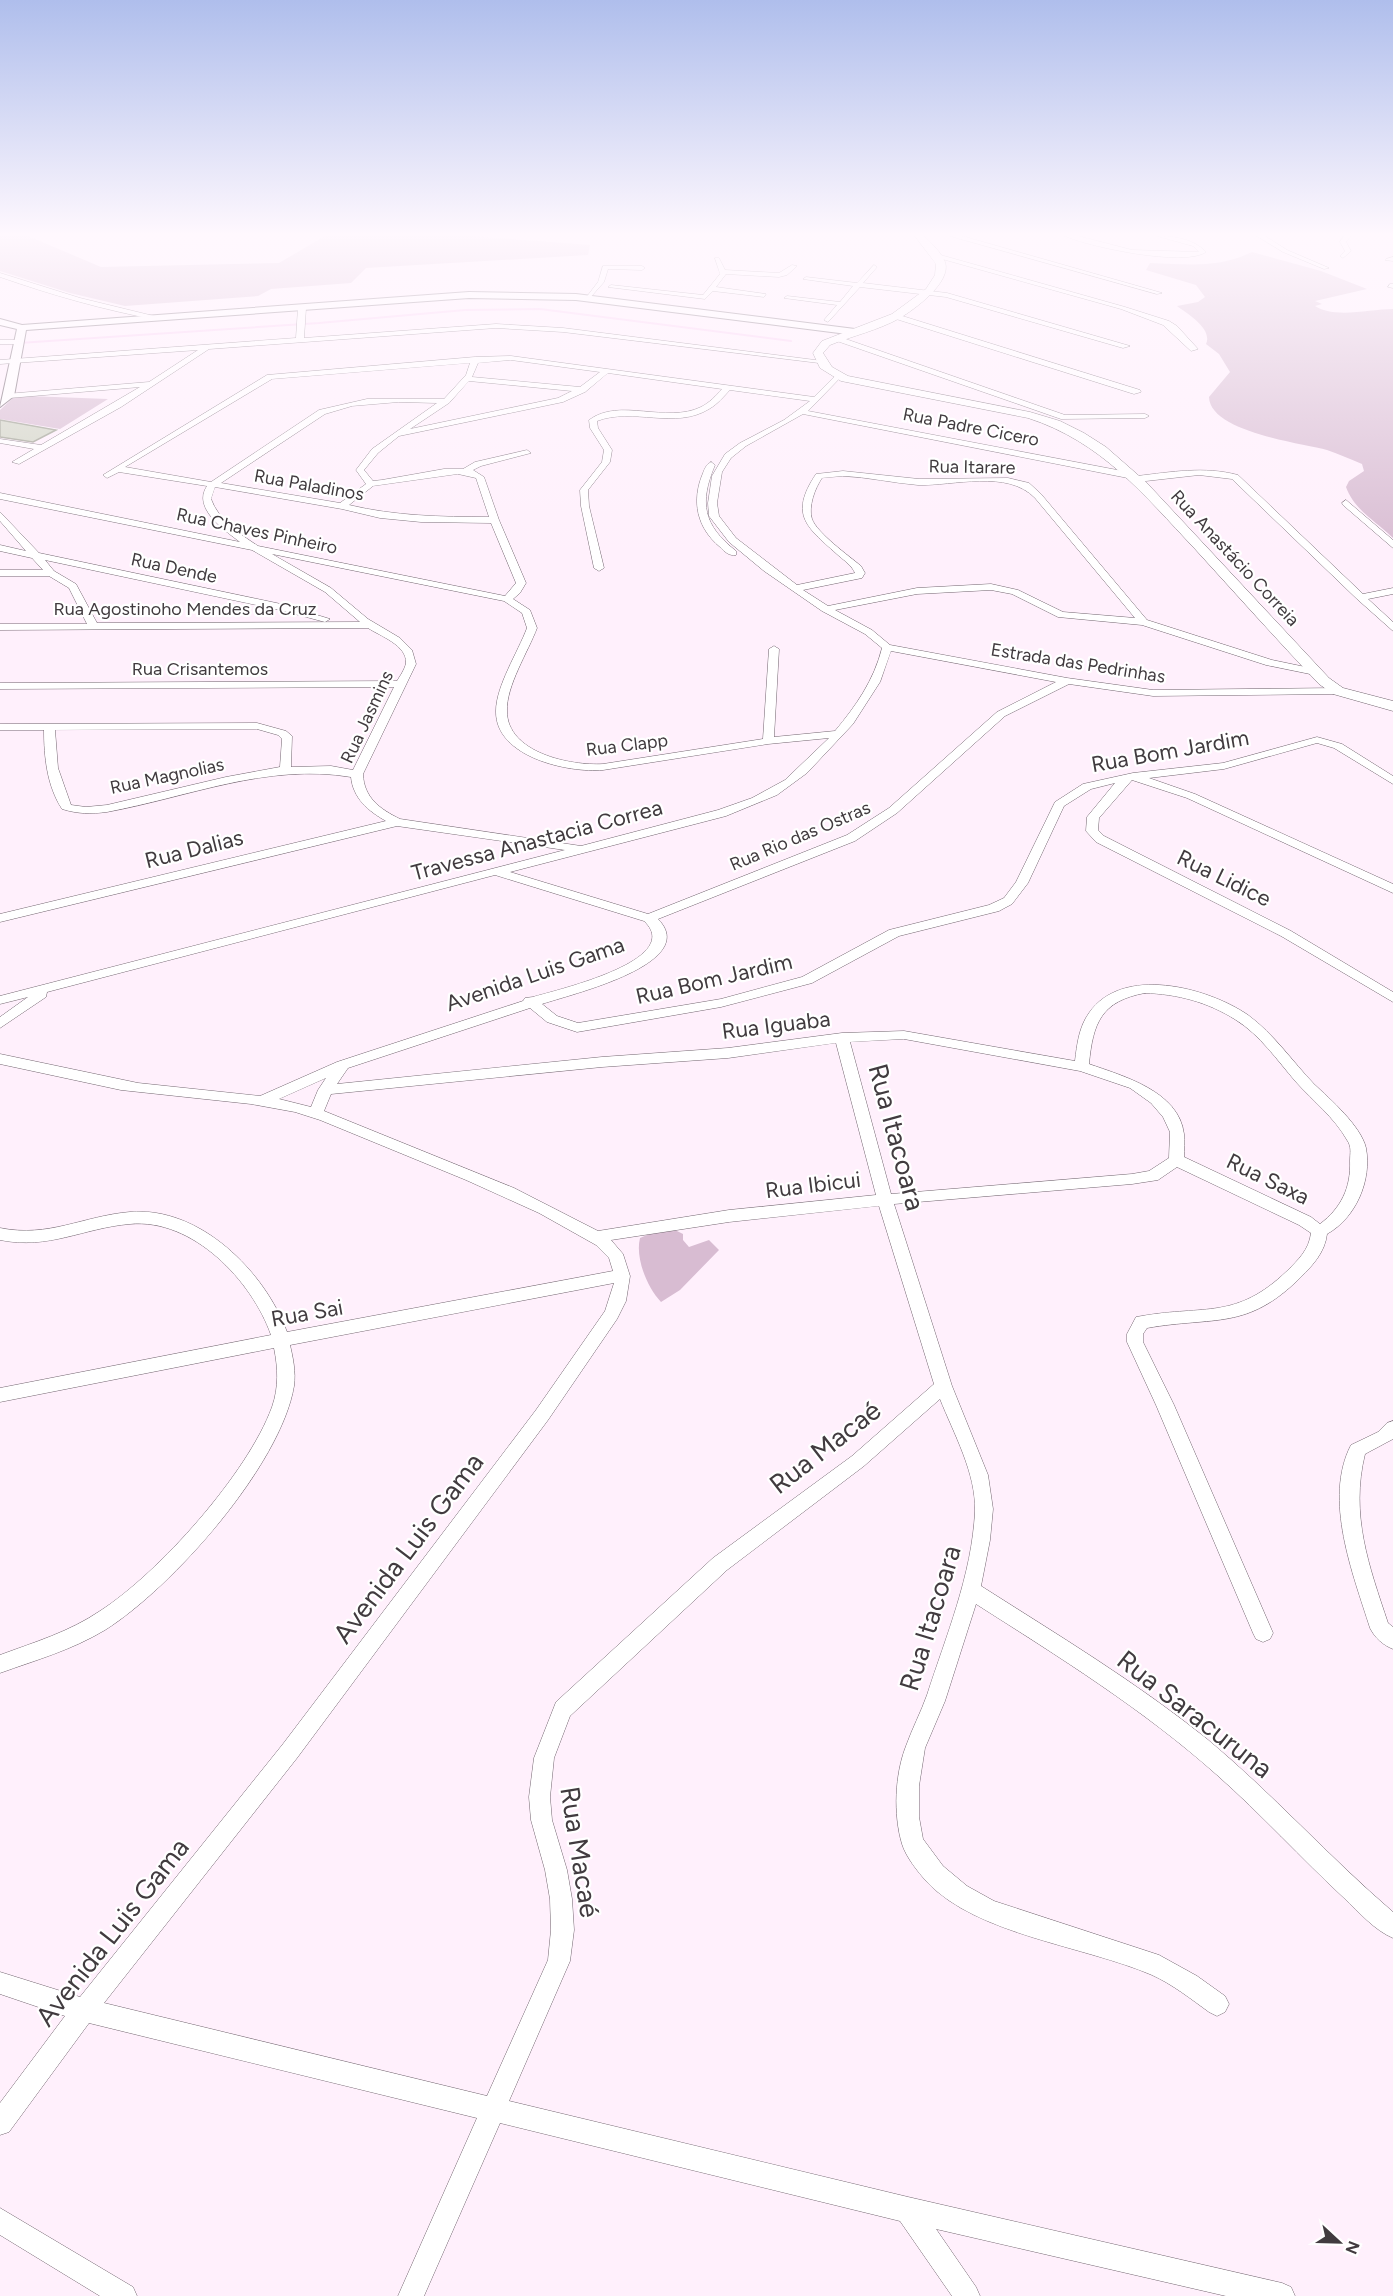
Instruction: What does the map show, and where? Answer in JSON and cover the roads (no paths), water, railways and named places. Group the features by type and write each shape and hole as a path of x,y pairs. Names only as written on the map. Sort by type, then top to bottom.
{"main road":[{"path":"819,361 820,348 828,343"},
{"name":"Rua Anastácio Correia","path":"819,361 837,376 1060,419 1135,477 1316,672 1338,691 1393,706"}],"street":[{"path":"9,396 19,343"},
{"path":"0,362 267,343"},
{"path":"663,343 819,361"},
{"path":"851,343 1060,419 1145,416"},
{"path":"982,343 1137,392"},
{"path":"1116,343 1126,346"},
{"path":"1188,343 1194,349"},
{"path":"16,462 128,398 208,347"},
{"path":"107,475 270,377 475,359 520,358 815,399"},
{"path":"371,484 364,476 361,467 368,457 396,434 446,401 468,379 475,359"},
{"path":"396,434 566,398 582,390 608,370"},
{"path":"837,376 803,412 777,427 744,440 710,465 704,482 701,516 706,527 717,540 744,560 778,576 826,609 874,636 887,647"},
{"path":"468,379 582,390"},
{"path":"0,404 9,396 152,383"},
{"path":"599,568 585,506 584,490 606,462 608,450 594,428 593,420 612,415 661,416 694,412 710,405 729,387"},
{"path":"50,393 106,397"},
{"path":"117,397 128,398"},
{"path":"212,485 331,408 367,402 446,401"},
{"name":"Rua Padre Cicero","path":"803,412 1135,477 1200,473 1217,473 1235,477 1393,628"},
{"path":"0,441 40,447"},
{"path":"465,471 478,464 527,453"},
{"name":"Rua Paladinos","path":"119,469 342,506 380,515 421,519 494,520"},
{"path":"342,506 371,484 392,484 452,471 475,473 480,477 494,520 521,583 517,591 507,599"},
{"name":"Rua Itarare","path":"797,588 859,576 860,573 858,568 814,529 807,518 810,490 819,476 842,474 919,482 1000,480 1024,484 1038,496 1143,622"},
{"name":"Rua Jasmins","path":"212,485 207,493 207,502 222,520 251,546 328,590 370,625 401,644 410,653 411,664 357,774 357,787 363,799 386,817 397,822 586,849"},
{"name":"Rua Chaves Pinheiro","path":"0,496 507,599"},
{"path":"0,507 14,500"},
{"path":"1346,503 1393,545"},
{"path":"0,514 51,573 73,586 93,626"},
{"path":"0,548 21,539"},
{"name":"Rua Dende","path":"0,548 281,608 340,624"},
{"path":"0,573 51,573"},
{"path":"826,609 868,599 941,589 1008,590 1062,615 1143,622 1270,663 1316,672"},
{"path":"1360,597 1393,591"},
{"name":"Rua Clapp","path":"507,599 526,612 532,628 506,693 501,710 502,716 507,732 533,752 565,765 594,768 768,741 838,734"},
{"name":"Rua Agostinoho Mendes da Cruz","path":"0,627 370,625"},
{"name":"Estrada das Pedrinhas","path":"887,647 1067,681 1161,693 1237,690 1338,691"},
{"name":"Travessa Anastacia Correa","path":"0,1000 722,813 772,792 801,772 838,734 877,681 886,659 887,647"},
{"path":"768,741 774,649"},
{"name":"Rua Rio das Ostras","path":"649,918 851,838 875,826 917,793 950,759 1000,715 1017,703 1067,681"},
{"name":"Rua Crisantemos","path":"0,686 401,684"},
{"path":"0,727 226,725 264,728 282,733 288,738 285,770"},
{"name":"Rua Magnolias","path":"50,727 49,747 60,796 66,807 79,811 123,805 285,770 317,768 357,774"},
{"name":"Rua Bom Jardim","path":"530,1001 552,1019 568,1026 590,1027 721,1003 807,980 894,933 994,908 1008,901 1022,883 1059,804 1086,786 1130,776 1224,766 1317,740 1338,746 1393,781"},
{"path":"1130,776 1191,796 1393,889"},
{"name":"Rua Lidice","path":"1130,776 1093,817 1092,831 1095,835 1305,942 1393,998"},
{"name":"Rua Dalias","path":"0,918 397,822"},
{"name":"Avenida Luis Gama","path":"260,1102 342,1065 530,1001 621,973 641,964 655,951 661,939 660,930 649,918 497,872"},
{"path":"0,1024 49,988"},
{"path":"1082,1067 1086,1032 1090,1023 1103,1005 1114,996 1145,988 1164,989 1186,993 1214,1003 1241,1017 1260,1033 1338,1118 1358,1147 1358,1178 1347,1204 1338,1217 1319,1231"},
{"name":"Rua Iguaba","path":"325,1090 579,1064 728,1053 842,1038 904,1035 1082,1067 1135,1085 1156,1100 1169,1115 1177,1132 1176,1160"},
{"name":"Rua Itacoara","path":"842,1038 885,1199 943,1386 979,1475 984,1509 981,1540 971,1590 935,1701 915,1748 908,1786 908,1817 913,1844 935,1874 959,1894 990,1911 1159,1966 1190,1984 1217,2004"},
{"path":"0,1059 136,1088 260,1102 316,1113 459,1172 574,1223 596,1237 615,1254 622,1276"},
{"path":"316,1113 325,1090 342,1065"},
{"name":"Rua Ibicui","path":"596,1237 654,1226 885,1199 1132,1179 1153,1176 1176,1160"},
{"name":"Rua Saxa","path":"1176,1160 1305,1221 1319,1231 1319,1241 1307,1261 1290,1279 1259,1302 1246,1309 1220,1314 1142,1323 1135,1334 1135,1342 1165,1405 1263,1633"},
{"path":"0,1234 24,1239 40,1239 85,1226 132,1217 153,1218 178,1226 224,1254 259,1290 283,1340 286,1385 266,1437 194,1541 170,1566 135,1598 112,1614 58,1645 0,1664"},
{"name":"Avenida Luis Gama","path":"0,2123 84,2010 290,1751 542,1415 619,1302 622,1276"},
{"name":"Rua Sai","path":"0,1395 622,1276"},
{"name":"Rua Macaé","path":"411,2296 559,1961 564,1936 559,1879 540,1811 540,1769 549,1736 563,1708 720,1564 858,1461 943,1386"},
{"path":"1392,1428 1384,1437 1357,1450 1349,1492 1355,1551 1380,1628 1393,1640"},
{"name":"Rua Saracuruna","path":"971,1590 1146,1704 1199,1746 1240,1781 1301,1843 1393,1926"},
{"path":"0,1983 84,2010 908,2210 1282,2296"},
{"path":"908,2210 967,2296"},
{"path":"0,2221 124,2296"}]}
